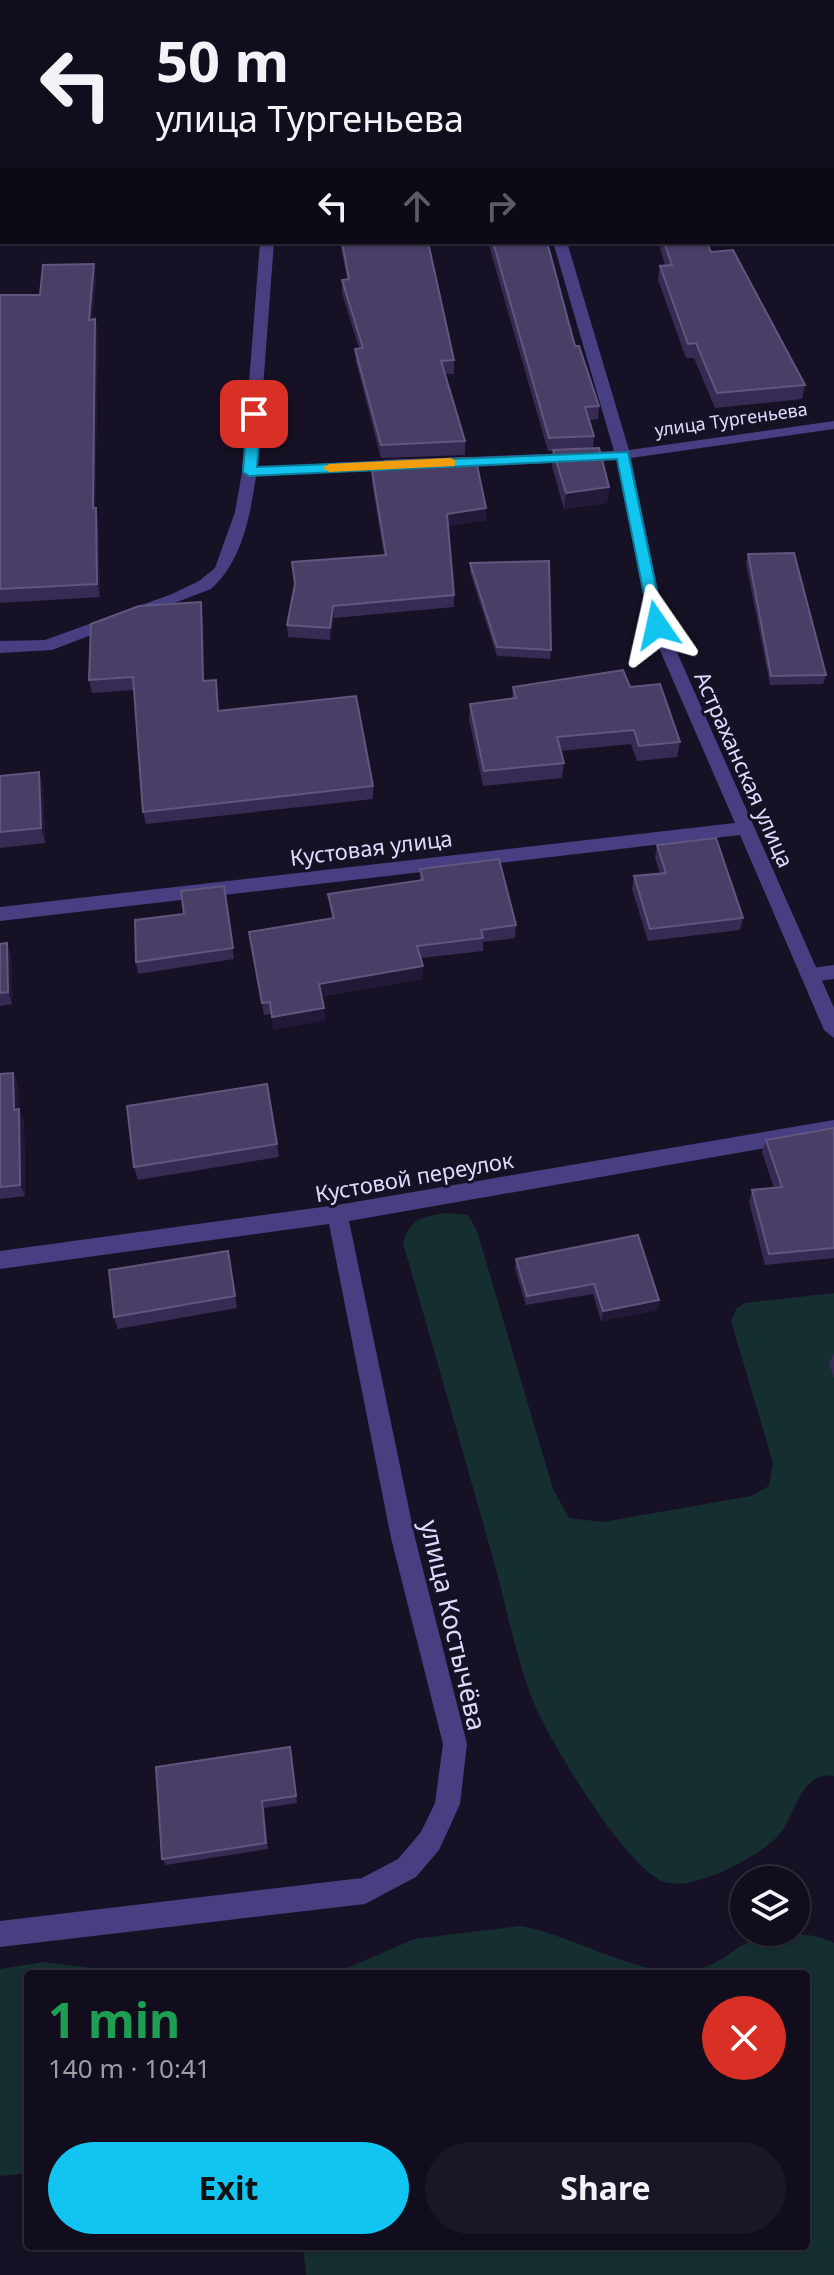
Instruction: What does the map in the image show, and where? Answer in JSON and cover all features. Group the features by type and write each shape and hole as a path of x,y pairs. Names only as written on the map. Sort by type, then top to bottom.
{"street":[{"path":"0,647 46,646 205,585 222,570 243,512 249,472 267,244"},
{"name":"Астраханская улица","path":"561,244 623,455 657,625 834,1030"},
{"name":"улица Тургеньева","path":"249,472 623,455 834,425"},
{"name":"Кустовая улица","path":"0,914 748,828"},
{"path":"811,975 834,972"},
{"name":"Кустовой переулок","path":"0,1260 337,1214 834,1128"},
{"name":"улица Костычёва","path":"0,1934 365,1891 407,1868 430,1841 447,1804 455,1744 403,1538 337,1214"}],"green space":[{"path":"445,1213 468,1215 477,1231 553,1489 569,1518 603,1522 751,1496 769,1486 773,1463 731,1321 737,1308 745,1303 834,1293 834,1776 822,1776 813,1781 805,1788 777,1837 726,1870 680,1884 668,1883 652,1875 634,1858 594,1806 558,1750 536,1708 518,1655 403,1243 413,1224"},
{"path":"520,1926 628,1962 664,1970 343,1970 414,1939"},
{"path":"810,1936 834,1943 834,2275 306,2275 303,2250 810,2250 810,1970 696,1970 709,1966 741,1946 810,1946"},
{"path":"44,1962 107,1970 24,1970 24,2173 0,2176 0,1969"}],"building":[{"path":"342,244 428,244 454,360 441,361 465,441 381,445 355,349 363,348 342,280 349,279"},
{"path":"494,244 548,244 575,346 579,346 599,406 585,407 594,436 549,438"},
{"path":"665,244 708,244 711,252 733,250 805,385 717,393 696,343 688,344 660,266 672,265"},
{"path":"94,264 89,320 95,319 93,508 96,508 97,584 0,589 0,295 40,295 43,265"},
{"path":"599,448 609,487 566,493 553,450"},
{"path":"469,458 472,465 477,465 486,508 447,514 454,595 333,606 330,628 287,625 295,584 292,562 386,555 372,471 387,469 385,461"},
{"path":"794,553 826,675 771,676 748,554"},
{"path":"549,561 551,650 497,647 470,563"},
{"path":"201,602 203,681 216,680 218,711 356,696 373,786 143,812 133,677 89,680 91,624 139,606"},
{"path":"623,670 630,687 660,684 680,742 639,746 634,730 557,737 564,763 484,771 470,704 516,698 513,687"},
{"path":"39,772 41,828 0,832 0,776"},
{"path":"716,838 743,918 650,929 634,876 666,873 657,845"},
{"path":"499,859 516,925 481,930 483,938 417,946 423,966 319,984 324,1008 272,1017 270,1002 262,1003 249,932 334,918 328,894 423,880 420,869"},
{"path":"224,886 233,948 136,962 135,920 184,914 181,891"},
{"path":"7,943 8,992 0,993 0,944"},
{"path":"13,1073 14,1110 19,1109 20,1185 0,1187 0,1074"},
{"path":"267,1084 277,1144 134,1167 127,1106"},
{"path":"834,1128 834,1248 769,1254 752,1190 782,1187 766,1140"},
{"path":"638,1235 659,1300 603,1311 594,1284 527,1296 516,1259"},
{"path":"228,1251 235,1296 114,1317 109,1270"},
{"path":"290,1747 296,1796 262,1801 266,1843 162,1859 156,1767"}],"slow traffic":[{"path":"329,468 450,463"}],"route":[{"path":"254,414 249,472 623,455 657,625"}]}
